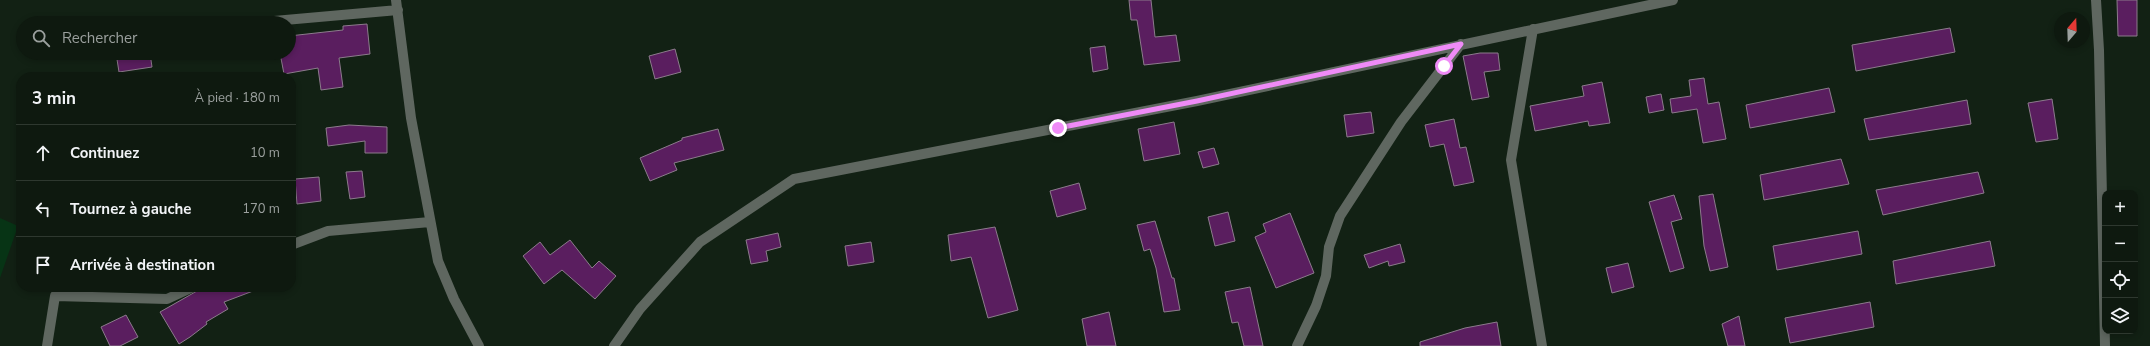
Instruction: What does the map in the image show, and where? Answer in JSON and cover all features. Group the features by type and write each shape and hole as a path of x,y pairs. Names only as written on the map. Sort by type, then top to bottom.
{"street":[{"path":"396,0 411,118 438,261 454,299 479,346"},
{"path":"614,346 640,309 700,242 794,179 1197,101 1673,0"},
{"path":"2096,0 2099,58 2105,346"},
{"path":"296,19 398,10"},
{"path":"1533,29 1511,160 1542,346"},
{"path":"1297,346 1316,306 1326,276 1329,247 1340,216 1401,122 1461,44"},
{"path":"296,243 328,231 430,222"},
{"path":"46,346 54,296 167,299 182,292"}],"green space":[{"path":"0,218 16,225 16,232 0,278"}],"building":[{"path":"1129,0 1151,0 1155,37 1176,35 1180,61 1144,65 1137,20 1131,20"},
{"path":"2117,0 2137,0 2137,36 2118,36"},
{"path":"367,24 370,54 339,58 343,87 321,90 318,68 295,72 284,72 281,60 296,60 296,35 343,30 343,26"},
{"path":"1950,28 1955,52 1856,71 1852,45"},
{"path":"1105,46 1108,69 1093,72 1090,48"},
{"path":"675,49 681,72 655,79 649,56"},
{"path":"1480,53 1498,53 1500,70 1484,72 1489,97 1472,100 1463,56"},
{"path":"117,60 151,60 152,67 119,72"},
{"path":"1704,78 1708,104 1719,102 1726,139 1703,143 1697,109 1672,113 1670,99 1691,96 1689,80"},
{"path":"1602,82 1610,123 1589,126 1588,121 1535,131 1530,106 1584,96 1582,86"},
{"path":"1829,88 1835,112 1750,128 1746,105"},
{"path":"1661,94 1664,110 1649,113 1646,97"},
{"path":"2052,99 2058,139 2036,142 2028,103"},
{"path":"1967,100 1971,124 1869,140 1864,119"},
{"path":"1371,112 1374,133 1347,137 1344,115"},
{"path":"1454,119 1460,148 1466,147 1474,182 1454,186 1444,144 1430,147 1425,125"},
{"path":"1174,122 1180,154 1144,161 1138,129"},
{"path":"349,125 387,127 387,153 365,153 365,141 328,146 326,128"},
{"path":"718,129 724,150 674,163 677,170 650,181 640,158 682,140 682,138"},
{"path":"1214,148 1219,164 1203,168 1198,152"},
{"path":"1841,159 1849,184 1764,200 1760,175"},
{"path":"362,171 365,197 350,199 346,172"},
{"path":"1978,172 1984,193 1883,215 1876,190"},
{"path":"319,177 321,201 297,204 296,179"},
{"path":"1079,183 1086,209 1057,217 1050,191"},
{"path":"1713,194 1728,267 1710,271 1704,246 1699,196"},
{"path":"1674,195 1682,219 1671,222 1684,268 1670,272 1649,202"},
{"path":"1228,212 1235,241 1215,246 1208,217"},
{"path":"1290,213 1314,273 1276,288 1255,237 1266,232 1263,224"},
{"path":"1155,221 1172,278 1174,278 1180,310 1164,312 1156,268 1150,249 1144,251 1137,225"},
{"path":"995,227 1018,310 988,318 971,257 951,261 948,235"},
{"path":"1858,231 1862,254 1777,270 1773,246"},
{"path":"778,233 781,247 766,251 768,261 751,264 746,240"},
{"path":"570,240 592,268 599,261 616,276 595,299 562,270 544,284 523,256 540,242 550,255"},
{"path":"1990,241 1995,266 1896,284 1893,261"},
{"path":"871,242 874,262 848,266 845,246"},
{"path":"1400,244 1405,262 1389,266 1388,261 1369,268 1364,255"},
{"path":"1628,263 1634,287 1612,293 1606,268"},
{"path":"1250,287 1263,346 1244,346 1238,322 1232,323 1225,292"},
{"path":"195,292 250,292 224,302 228,309 206,322 207,324 179,344 160,312"},
{"path":"1870,302 1874,327 1790,343 1785,318"},
{"path":"1109,312 1116,346 1087,346 1082,319"},
{"path":"126,315 138,337 120,346 110,346 101,327"},
{"path":"1739,316 1745,346 1728,346 1722,324"},
{"path":"1497,322 1501,346 1420,346 1420,342 1465,328"}],"route":[{"path":"1058,128 1197,101 1461,44 1444,66"}]}
